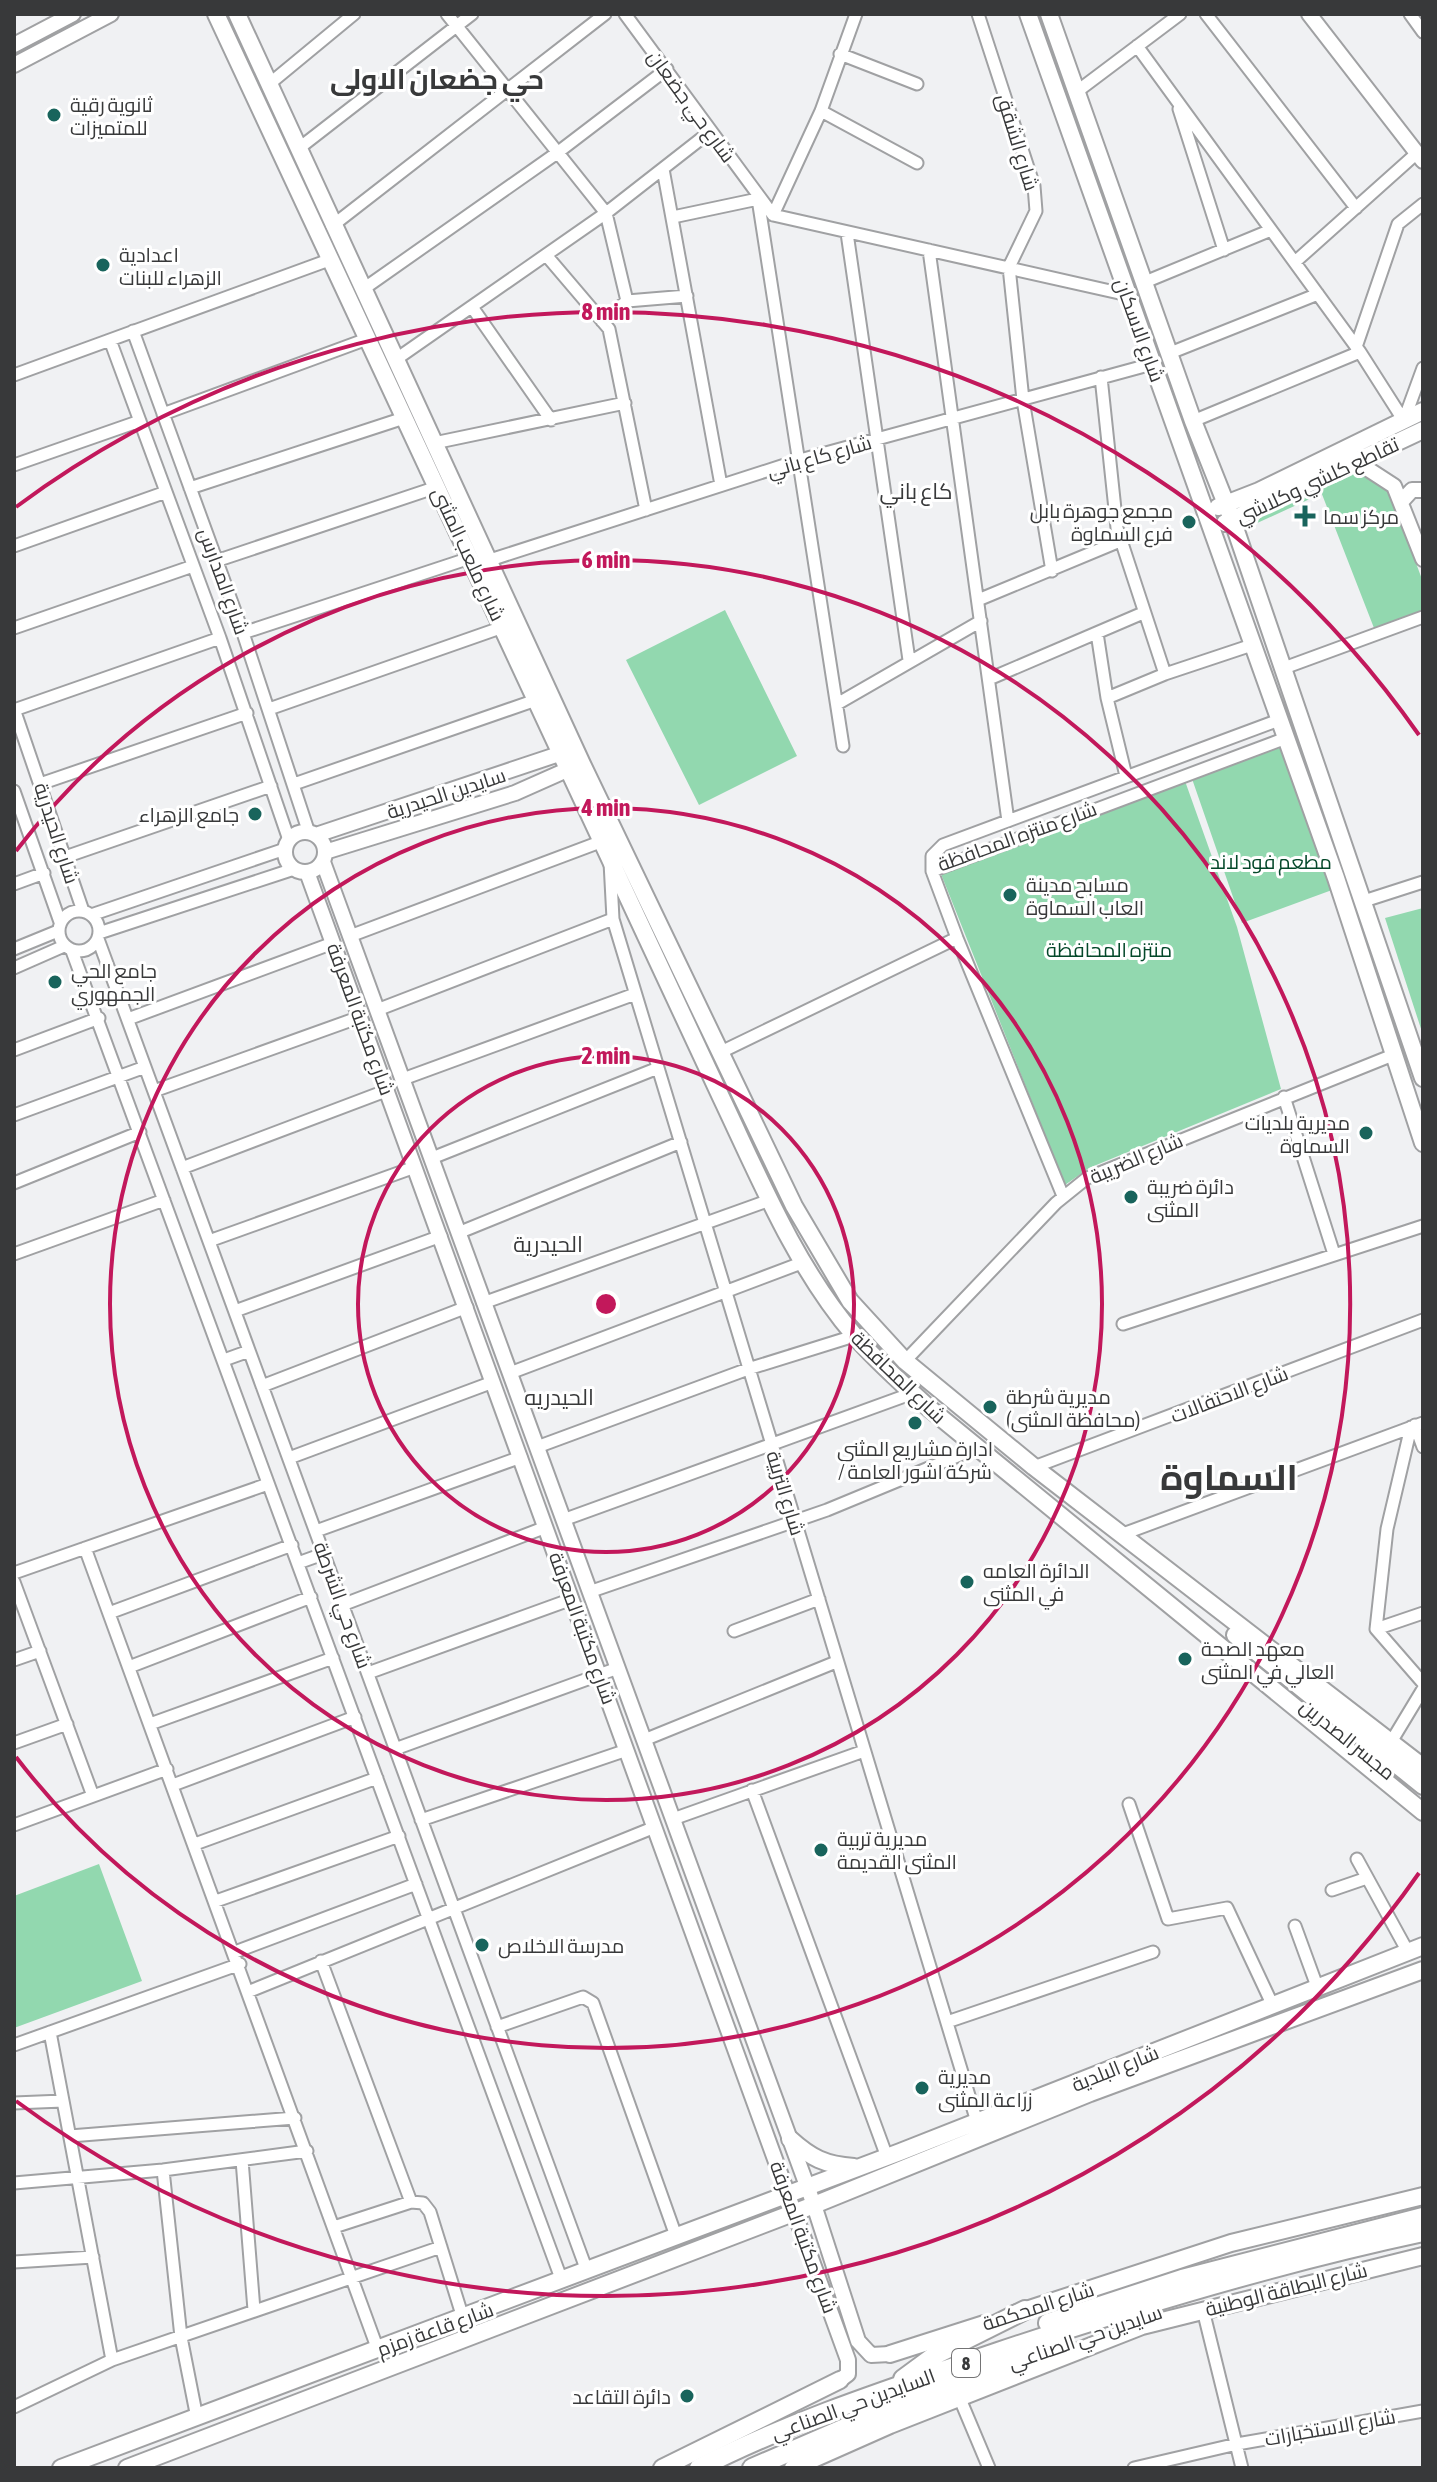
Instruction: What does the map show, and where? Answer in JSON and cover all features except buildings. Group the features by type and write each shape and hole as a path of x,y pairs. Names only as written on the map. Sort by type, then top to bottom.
{"highway":[{"path":"888,2387 975,2349 1168,2283 1423,2217"},
{"name":"8","path":"1241,2281 1423,2232"},
{"name":"8","path":"1241,2281 1423,2242"},
{"name":"السايدين حي الصناعي","path":"699,2468 809,2417 888,2387 1241,2281"},
{"name":"سايدين حي الصناعي","path":"752,2468 887,2417 1057,2345 1241,2281"},
{"path":"888,2387 937,2354 1025,2310"},
{"path":"887,2417 888,2387"}],"main road":[{"name":"شارع ملعب المثنى","path":"216,14 404,418 432,451 437,487 536,700 572,759 721,1052 736,1088"},
{"name":"شارع ملعب المثنى","path":"237,14 395,360 432,451 490,560 572,759 600,842 720,1095"},
{"name":"شارع الاسكان","path":"1028,14 1205,512"},
{"name":"شارع الاسكان","path":"1049,14 1208,461 1252,645 1423,1143"},
{"path":"1254,582 1247,524 1262,496 1423,411"},
{"name":"تقاطع كلشي وكلاشي","path":"1205,512 1222,519 1262,496 1423,430"},
{"path":"1208,461 1223,481 1239,492 1262,496"},
{"path":"1222,519 1254,582 1423,1078"},
{"path":"720,1095 736,1088"},
{"name":"شارع المحافظة","path":"736,1088 794,1206 833,1275 867,1322 905,1361 1128,1539"},
{"name":"شارع المحافظة","path":"720,1095 770,1200 804,1262 854,1336 913,1393 977,1448 1119,1563"},
{"path":"1128,1539 1423,1767"},
{"name":"مجسر الصدرين","path":"1128,1539 1172,1591 1423,1799"},
{"path":"1119,1563 1423,1812"},
{"name":"مجسر الصدرين","path":"1119,1563 1172,1591 1423,1786"},
{"name":"شارع البلدية","path":"814,2205 1021,2113 1416,1949"},
{"path":"1389,1982 1423,1961"},
{"name":"شارع البلدية","path":"807,2187 977,2122 1021,2113 1423,1970"},
{"path":"790,2139 812,2159 829,2165 860,2168"},
{"name":"شارع قاعة زمزم","path":"61,2468 807,2187"},
{"name":"8","path":"1140,2271 1231,2243 1423,2196"},
{"name":"شارع قاعة زمزم","path":"127,2468 814,2205"},
{"path":"1140,2271 1239,2251 1423,2206"},
{"path":"632,2253 639,2272"},
{"name":"شارع البطاقة الوطنية","path":"793,2468 887,2417 960,2399 1104,2339 1203,2310 1423,2256"},
{"name":"شارع المحكمة","path":"890,2354 1140,2271"},
{"path":"305,2377 313,2397"},
{"path":"662,2468 840,2380"}],"street":[{"path":"14,45 73,14"},
{"path":"14,65 111,14"},
{"path":"268,85 354,14"},
{"path":"447,14 606,213 627,301"},
{"path":"298,149 472,14"},
{"path":"332,226 605,14"},
{"name":"شارع حي جضعان","path":"625,14 758,199"},
{"path":"773,215 821,111 856,14"},
{"name":"شارع الشقق","path":"978,14 1034,186 1036,211 1009,267"},
{"path":"1075,93 1180,14"},
{"path":"1206,14 1356,208"},
{"path":"1295,262 1420,157 1309,14"},
{"path":"1410,14 1423,32"},
{"path":"1137,46 1358,350 1404,421"},
{"path":"840,54 917,84"},
{"path":"362,290 557,153 667,69"},
{"path":"1175,100 1224,250"},
{"path":"821,111 917,163"},
{"path":"395,360 606,213 711,131"},
{"path":"663,169 721,485"},
{"path":"758,199 773,215 1128,295"},
{"path":"673,217 758,199"},
{"path":"758,199 843,746"},
{"path":"1193,421 1358,350 1398,224 1423,204"},
{"path":"1145,282 1271,230"},
{"path":"847,233 874,440 909,660"},
{"path":"929,250 1008,821"},
{"path":"546,255 602,321 613,341 646,510"},
{"path":"14,375 329,260"},
{"path":"1009,267 1023,400 1052,571"},
{"path":"1170,353 1318,294"},
{"path":"602,321 627,301 687,296"},
{"path":"472,307 551,420"},
{"name":"شارع المدارس","path":"133,331 312,834"},
{"path":"163,414 367,339"},
{"name":"شارع المدارس","path":"110,340 247,713 287,845"},
{"name":"شارع كاع باني","path":"490,560 800,460 1152,364"},
{"path":"1404,421 1423,368"},
{"path":"1101,377 1120,541 1165,674"},
{"path":"432,451 625,403"},
{"path":"190,488 404,418"},
{"path":"14,465 140,421"},
{"path":"1354,460 1394,486 1423,559"},
{"path":"216,561 437,487"},
{"path":"1401,502 1412,490 1423,490"},
{"path":"14,546 166,492"},
{"path":"978,600 1120,541"},
{"path":"243,633 470,558"},
{"path":"14,628 193,566"},
{"path":"989,679 1143,613"},
{"path":"1284,668 1423,617"},
{"path":"837,704 981,621"},
{"path":"269,709 503,627"},
{"path":"1097,633 1107,698 1126,776"},
{"path":"14,710 220,638"},
{"path":"1107,698 1165,674 1252,645"},
{"path":"294,784 536,700"},
{"name":"شارع الحيدرية","path":"14,710 87,913"},
{"path":"40,784 247,713"},
{"name":"شارع منتزه المحافظة","path":"1279,720 943,845 932,856 932,871 1286,738"},
{"name":"سايدين الحيدرية","path":"312,834 572,759"},
{"name":"سايدين الحيدرية","path":"324,857 515,793 572,759"},
{"path":"65,857 271,786"},
{"name":"شارع الحيدرية","path":"14,791 19,821 44,873 59,926"},
{"path":"14,949 59,926 70,913 87,913 287,845 298,833 312,834 324,857 301,871 98,936 84,951 68,948 14,968"},
{"path":"350,936 600,842"},
{"path":"287,845 287,861 301,871"},
{"name":"شارع مكتبة المعرفة","path":"324,857 483,1303 814,2205 863,2350 875,2357 890,2354"},
{"name":"شارع التربية","path":"610,861 613,919 977,2122"},
{"name":"شارع مكتبة المعرفة","path":"301,871 333,943 388,1090 796,2212 849,2363 848,2374 840,2380"},
{"path":"932,871 1063,1196"},
{"path":"14,884 44,873"},
{"path":"1364,901 1423,882"},
{"path":"87,913 97,923 98,936"},
{"path":"377,1010 613,919"},
{"path":"59,926 68,948"},
{"name":"شارع حي الشرطة","path":"98,936 587,2271"},
{"path":"721,1052 957,938"},
{"path":"128,1019 333,943"},
{"name":"شارع حي الشرطة","path":"68,948 99,1018 562,2281"},
{"path":"403,1079 635,994"},
{"path":"154,1091 360,1017"},
{"path":"14,1050 99,1018"},
{"name":"شارع الضريبة","path":"905,1361 1063,1196 1100,1171 1393,1055"},
{"path":"14,1115 145,1067"},
{"path":"432,1158 658,1068"},
{"path":"182,1168 388,1090"},
{"path":"1284,1097 1334,1254"},
{"path":"14,1183 140,1132"},
{"path":"458,1233 681,1142"},
{"path":"209,1241 415,1167"},
{"path":"14,1254 164,1200"},
{"path":"483,1303 770,1200"},
{"path":"1123,1324 1423,1226"},
{"path":"235,1311 441,1236"},
{"path":"510,1373 804,1262"},
{"path":"262,1386 467,1307"},
{"name":"شارع الاحتفالات","path":"1034,1467 1423,1320"},
{"path":"537,1447 748,1369 854,1336"},
{"path":"224,1360 249,1351"},
{"path":"289,1458 493,1382"},
{"path":"563,1520 913,1393"},
{"path":"1417,1425 1423,1447"},
{"path":"1128,1539 1417,1425"},
{"path":"1391,1742 1423,1686 1376,1629 1387,1529 1417,1425"},
{"path":"589,1592 827,1510 977,1448"},
{"path":"316,1531 521,1457"},
{"path":"14,1573 268,1484"},
{"path":"342,1605 546,1527"},
{"path":"109,1613 292,1545"},
{"path":"85,1548 250,1991 378,2350"},
{"path":"298,1563 323,1554"},
{"path":"14,1582 93,1796"},
{"path":"129,1667 311,1597"},
{"path":"368,1673 572,1599"},
{"path":"734,1631 819,1599"},
{"path":"1376,1629 1423,1613"},
{"path":"14,1660 40,1651"},
{"path":"150,1724 333,1658"},
{"path":"644,1740 836,1662"},
{"path":"395,1749 618,1668"},
{"path":"173,1785 355,1717"},
{"path":"14,1743 67,1724"},
{"path":"421,1820 627,1750"},
{"path":"673,1819 864,1751"},
{"path":"14,1825 167,1769"},
{"path":"195,1844 377,1778"},
{"path":"752,1790 887,2157"},
{"path":"1129,1804 1168,1919 1227,1908 1273,2006"},
{"path":"250,1991 428,1916 655,1827"},
{"path":"216,1901 399,1836"},
{"path":"1357,1859 1416,1949"},
{"path":"1332,1890 1367,1878"},
{"path":"235,1952 416,1884"},
{"path":"1295,1926 1318,1989"},
{"path":"947,2022 1153,1952"},
{"path":"321,1961 411,2202"},
{"path":"14,2045 240,1964"},
{"path":"497,2027 570,2000 583,1997 593,2003 676,2236"},
{"path":"50,2032 112,2360"},
{"path":"14,2103 63,2101"},
{"path":"70,2136 295,2118"},
{"path":"14,2183 163,2170 307,2151"},
{"path":"242,2160 254,2310"},
{"path":"163,2170 181,2337 197,2418"},
{"path":"334,2227 411,2202 419,2202 428,2208 463,2318"},
{"path":"14,2407 112,2360 352,2275 441,2247"},
{"path":"14,2262 93,2257"},
{"path":"824,2295 842,2289"},
{"name":"شارع الاستخبارات","path":"1203,2310 1242,2468"},
{"path":"960,2399 989,2468"},
{"name":"شارع الاستخبارات","path":"1134,2468 1237,2444 1423,2411"}],"green space":[{"path":"1353,467 1389,490 1423,582 1423,610 1374,628 1318,484"},
{"path":"1312,486 1312,498 1255,524 1270,507"},
{"path":"725,610 797,756 699,805 626,660"},
{"name":"مطعم فود لاند","path":"1280,748 1332,890 1242,923 1190,773"},
{"name":"منتزه المحافظة","path":"1185,781 1237,927 1281,1089 1089,1168 1065,1185 941,874"},
{"path":"1423,908 1423,1035 1385,918"},
{"path":"99,1864 142,1981 14,2028 14,1896"}],"place":[{"name":"ثانوية رقية للمتميزات","path":"54,115"},
{"name":"اعدادية الزهراء للبنات","path":"103,265"},
{"name":"مركز سما","path":"1305,516"},
{"name":"مجمع جوهرة بابل فرع السماوة","path":"1189,522"},
{"name":"جامع الزهراء","path":"255,814"},
{"name":"مسابح مدينة العاب السماوة","path":"1010,895"},
{"name":"جامع الحي الجمهوري","path":"55,982"},
{"name":"مديرية بلديات السماوة","path":"1366,1133"},
{"name":"دائرة ضريبة المثنى","path":"1131,1197"},
{"name":"مديرية شرطة (محافظة المثنى)","path":"990,1407"},
{"name":"ادارة مشاريع المثنى / شركة اشور العامة","path":"915,1423"},
{"name":"الدائرة العامه في المثنى","path":"967,1582"},
{"name":"معهد الصحة العالي في المثنى","path":"1185,1659"},
{"name":"مديرية تربية المثنى القديمة","path":"821,1850"},
{"name":"مدرسة الاخلاص","path":"482,1945"},
{"name":"مديرية زراعة المثنى","path":"922,2088"},
{"name":"دائرة التقاعد","path":"687,2396"}],"district":[{"name":"حي جضعان الاولى","path":"437,79"},
{"name":"كاع باني","path":"916,491"},
{"name":"الحيدرية","path":"548,1244"},
{"name":"الحيدريه","path":"559,1397"},
{"name":"السماوة","path":"1229,1477"}]}
